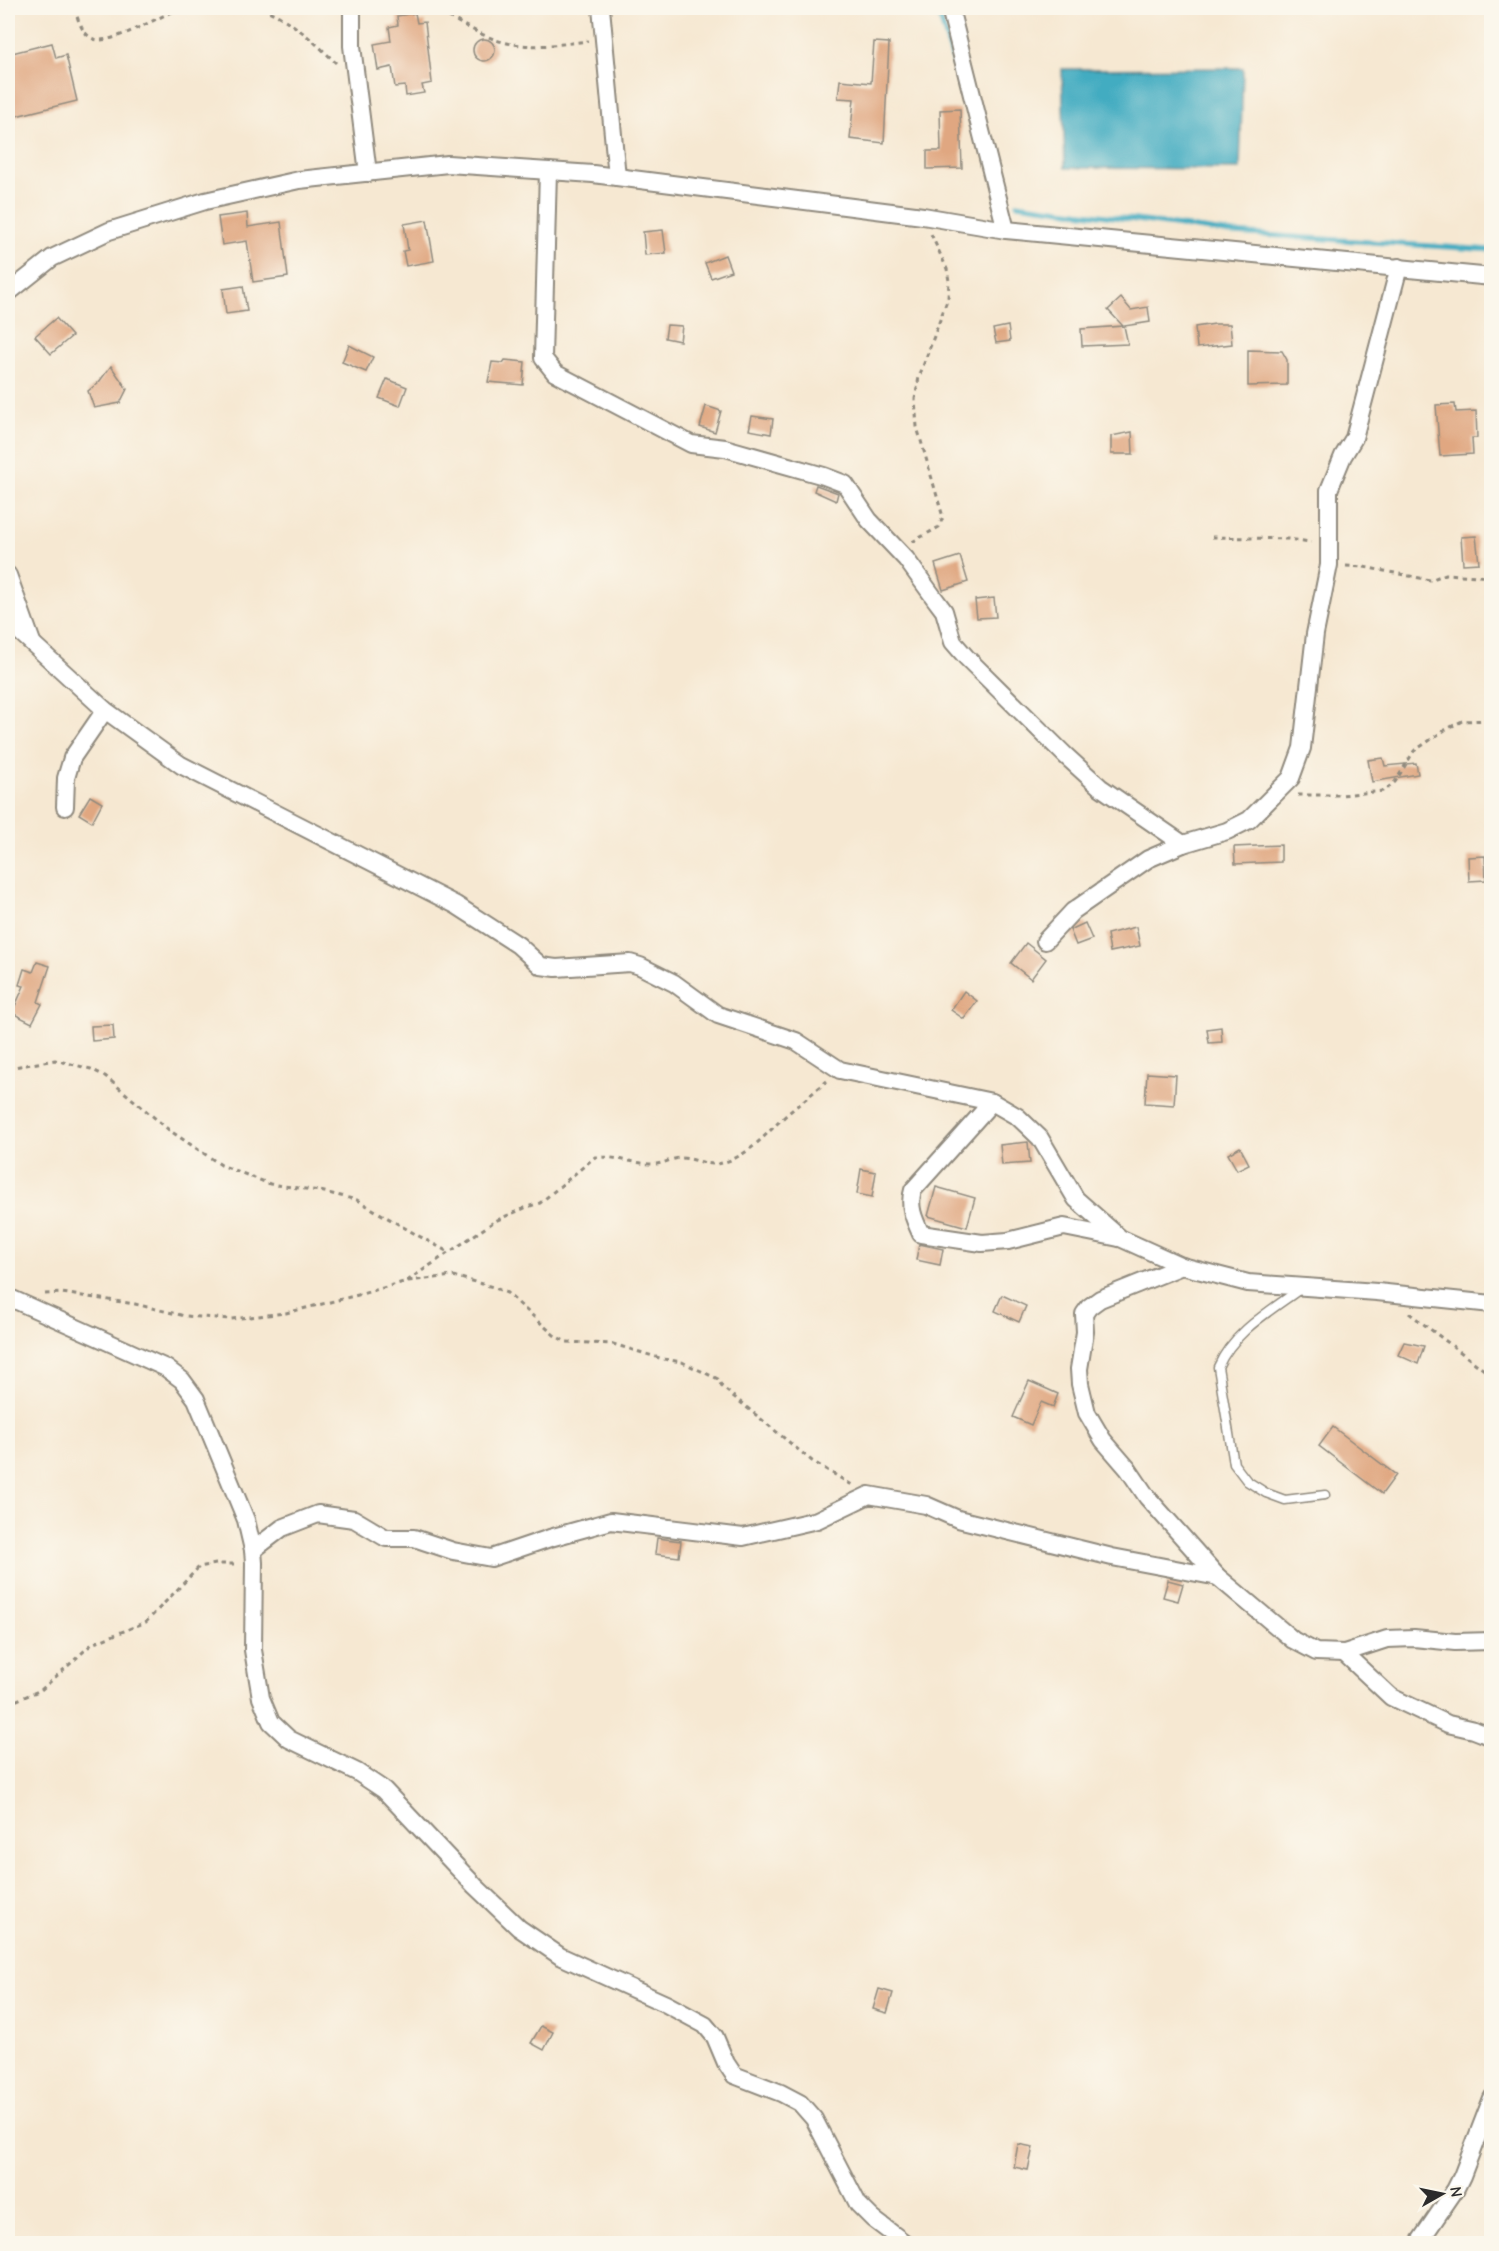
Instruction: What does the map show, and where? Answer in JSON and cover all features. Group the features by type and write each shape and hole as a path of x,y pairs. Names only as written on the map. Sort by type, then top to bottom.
{"street":[{"path":"352,8 352,46 359,85 368,173"},
{"path":"601,8 617,177"},
{"path":"950,8 1006,230"},
{"path":"8,293 52,258 109,231 206,201 299,180 448,164 617,177 923,216 1006,230 1491,277"},
{"path":"548,171 543,358 555,373 691,444 725,448 845,484 869,520 897,550 944,611 953,642 966,657 1100,787 1183,844"},
{"path":"1045,941 1074,911 1110,884 1148,859 1183,844 1227,831 1248,820 1291,778 1302,748 1315,634 1329,558 1329,490 1357,428 1399,267"},
{"path":"8,575 33,647"},
{"path":"8,621 33,647 105,710 181,765 456,905 518,945 541,966 556,968 630,963 640,966 674,983 718,1015 796,1041 840,1070 992,1102 1018,1116 1040,1138 1076,1199 1120,1238"},
{"path":"65,807 66,778 72,758 105,710"},
{"path":"992,1102 913,1190 910,1202 921,1234 982,1243 1008,1241 1064,1227 1120,1238 1182,1266 1248,1283 1491,1304"},
{"path":"1182,1266 1110,1294 1089,1307 1084,1314 1085,1332 1079,1369 1087,1413 1102,1440 1128,1469 1147,1497 1218,1577 1293,1640 1316,1652 1344,1653 1387,1639 1491,1641"},
{"path":"8,1297 166,1368 182,1380 196,1399 246,1520 254,1557 253,1650 261,1698 270,1722 289,1739 357,1772 384,1790 475,1886 519,1928 560,1956 666,2004 705,2025 715,2037 734,2075 781,2093 808,2110 858,2204 873,2219 906,2244"},
{"path":"254,1557 282,1528 318,1514 354,1519 386,1538 414,1538 453,1551 491,1558 611,1521 743,1538 817,1520 869,1495 926,1505 958,1519 1112,1557 1218,1577"},
{"path":"1344,1653 1390,1696 1448,1724 1491,1737"},
{"path":"1418,2244 1462,2176 1491,2098"}],"lane":[{"path":"1302,1287 1249,1327 1224,1352 1218,1367 1234,1464 1247,1481 1286,1500 1325,1495"}],"path":[{"path":"75,8 82,29 93,39 107,41 167,12 183,8"},
{"path":"261,8 273,12 321,48 359,85"},
{"path":"433,8 484,34 512,44 549,46 604,38"},
{"path":"897,550 939,527 943,517 917,427 915,399 919,377 948,298 949,281 947,269 923,216"},
{"path":"1212,537 1307,541 1329,558 1430,580 1446,574 1491,577"},
{"path":"1275,795 1341,795 1384,791 1395,782 1414,752 1445,730 1462,721 1491,720"},
{"path":"8,1068 55,1060 91,1069 105,1076 169,1130 221,1165 270,1184 320,1191 357,1200 450,1253"},
{"path":"407,1281 495,1221 550,1197 576,1171 595,1157 605,1156 633,1163 658,1164 682,1158 720,1164 735,1158 759,1143 780,1120 840,1070"},
{"path":"40,1294 62,1293 135,1304 185,1316 231,1319 286,1313 407,1281 453,1276 507,1293 554,1335 566,1342 613,1344 663,1359 682,1362 718,1379 722,1387 812,1461 869,1495"},
{"path":"1405,1310 1491,1376"},
{"path":"8,1704 41,1690 92,1644 146,1622 199,1567 254,1557"}],"water":[{"path":"1243,68 1240,169 1065,168 1062,69"}],"building":[{"path":"415,13 417,23 425,22 432,83 422,85 424,93 406,96 405,86 395,87 392,67 378,70 374,44 391,41 389,27 398,25 397,16"},
{"path":"484,39 492,42 495,50 492,58 484,61 476,58 473,50 476,42"},
{"path":"874,42 889,43 884,143 850,139 854,99 838,98 840,80 871,83"},
{"path":"52,43 56,58 66,55 77,101 16,116 8,80 8,54"},
{"path":"960,109 962,168 927,169 927,151 941,151 940,110"},
{"path":"247,213 248,227 281,222 288,277 253,282 247,241 222,245 218,217"},
{"path":"427,220 434,261 406,266 403,251 408,250 404,224"},
{"path":"663,230 666,253 645,255 643,232"},
{"path":"725,255 731,271 711,278 705,263"},
{"path":"243,286 247,311 226,314 223,289"},
{"path":"1121,298 1131,310 1148,307 1150,322 1124,326 1128,344 1082,346 1081,329 1123,326 1108,310"},
{"path":"56,318 72,336 51,354 35,336"},
{"path":"1230,324 1232,344 1197,348 1195,327"},
{"path":"667,325 682,326 680,341 665,338"},
{"path":"1008,326 1010,341 996,343 993,329"},
{"path":"349,345 373,357 366,372 342,362"},
{"path":"1248,350 1282,351 1287,360 1287,385 1248,386"},
{"path":"505,360 525,362 523,385 488,382 492,362 503,363"},
{"path":"111,366 127,389 120,403 94,408 88,391 99,382"},
{"path":"387,379 407,387 400,406 379,398"},
{"path":"1455,404 1456,412 1476,411 1477,438 1472,438 1473,454 1440,456 1436,405"},
{"path":"706,406 721,411 715,432 700,427"},
{"path":"752,416 773,419 771,434 749,430"},
{"path":"1132,432 1133,454 1111,454 1111,436"},
{"path":"816,485 838,493 836,501 814,491"},
{"path":"1476,536 1479,563 1463,564 1461,537"},
{"path":"960,556 968,582 943,590 935,564"},
{"path":"994,598 996,617 977,618 975,600"},
{"path":"1383,758 1385,766 1416,763 1418,774 1372,782 1368,760"},
{"path":"90,796 102,803 92,822 79,814"},
{"path":"1281,845 1281,862 1235,864 1234,847"},
{"path":"1485,856 1486,880 1469,881 1468,857"},
{"path":"1085,923 1092,939 1076,945 1070,930"},
{"path":"1136,927 1140,946 1110,952 1107,934"},
{"path":"1026,943 1046,959 1031,979 1011,963"},
{"path":"37,962 50,966 38,1002 42,1004 32,1023 12,1013 24,986 19,985 24,969 33,972"},
{"path":"964,991 977,1001 964,1019 951,1010"},
{"path":"113,1025 114,1039 92,1041 91,1026"},
{"path":"1221,1027 1222,1042 1209,1043 1207,1029"},
{"path":"1147,1073 1176,1075 1174,1105 1145,1103"},
{"path":"1028,1142 1030,1163 1002,1165 1000,1145"},
{"path":"1240,1147 1249,1164 1237,1170 1228,1154"},
{"path":"861,1169 876,1172 872,1197 857,1194"},
{"path":"936,1187 975,1198 967,1227 928,1216"},
{"path":"919,1244 943,1249 940,1265 916,1260"},
{"path":"1002,1295 1026,1306 1019,1322 995,1311"},
{"path":"1404,1342 1424,1346 1418,1364 1398,1355"},
{"path":"1029,1381 1058,1394 1053,1407 1041,1402 1031,1425 1013,1417"},
{"path":"1333,1427 1396,1475 1382,1494 1319,1446"},
{"path":"657,1538 681,1541 679,1557 655,1554"},
{"path":"1168,1580 1183,1584 1178,1601 1163,1597"},
{"path":"879,1989 893,1993 887,2013 873,2009"},
{"path":"541,2026 553,2032 544,2050 531,2043"},
{"path":"1018,2144 1033,2147 1028,2170 1014,2167"}],"waterway":[{"path":"937,8 964,95"},
{"path":"1017,204 1233,233 1492,250"}]}
